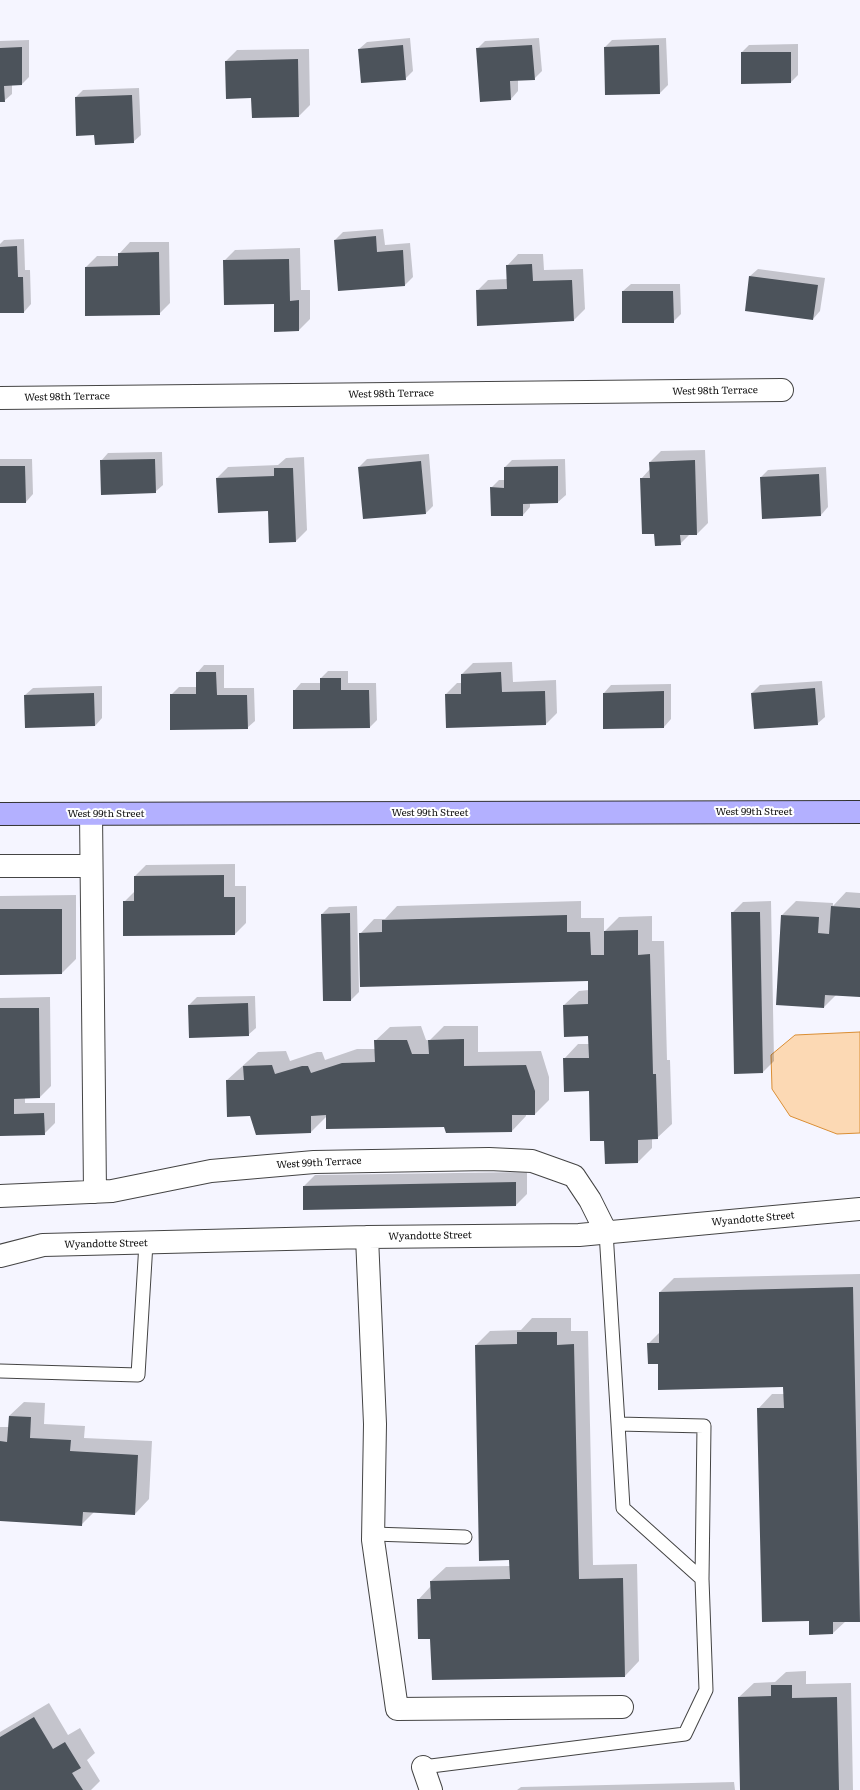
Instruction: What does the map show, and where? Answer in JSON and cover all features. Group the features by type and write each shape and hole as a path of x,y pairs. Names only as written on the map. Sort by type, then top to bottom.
{"street":[{"name":"West 98th Terrace","path":"0,398 782,390"},
{"name":"West 99th Street","path":"0,814 860,812"},
{"path":"91,814 95,1192"},
{"path":"0,866 91,866"},
{"name":"West 99th Terrace","path":"0,1196 112,1191 211,1171 314,1162 489,1159 532,1161 574,1176 590,1200 606,1232"},
{"name":"Wyandotte Street","path":"0,1256 43,1245 367,1237 579,1235 860,1209"},
{"path":"367,1237 375,1424 373,1534 397,1709 622,1707"},
{"path":"423,1766 431,1790"}],"lane":[{"path":"606,1232 623,1508 702,1579"},
{"path":"0,1372 138,1375 146,1243"},
{"path":"423,1766 685,1734 706,1690 702,1579 704,1426 618,1424"},
{"path":"373,1534 465,1537"}],"shaded area":[{"path":"860,1032 860,1133 837,1134 790,1116 772,1089 771,1055 795,1035"}],"building":[{"path":"403,45 406,80 361,83 358,49"},
{"path":"532,45 535,80 510,81 511,100 480,102 476,48"},
{"path":"659,45 660,94 605,95 604,47"},
{"path":"22,47 22,85 4,86 5,102 0,102 0,48"},
{"path":"741,52 791,52 791,83 741,84"},
{"path":"298,59 299,117 252,118 251,98 226,99 225,61"},
{"path":"132,95 134,143 95,145 94,135 76,136 75,97"},
{"path":"376,236 377,252 403,250 405,286 338,291 334,240"},
{"path":"17,246 18,277 23,277 24,313 0,313 0,247"},
{"path":"159,252 160,315 85,316 85,267 118,266 118,253"},
{"path":"289,259 290,301 299,300 299,331 274,332 274,304 224,305 223,260"},
{"path":"532,264 533,281 572,280 574,321 477,326 476,290 507,289 506,265"},
{"path":"749,276 818,285 813,320 745,311"},
{"path":"622,291 673,291 674,323 622,323"},
{"path":"155,459 156,493 101,495 100,460"},
{"path":"695,460 697,535 680,535 681,545 655,546 654,534 642,534 640,478 650,478 649,462"},
{"path":"421,461 426,514 363,519 358,467"},
{"path":"0,466 25,466 26,503 0,503"},
{"path":"558,466 558,503 523,504 523,516 491,516 490,487 504,488 504,467"},
{"path":"274,468 293,468 296,542 269,543 268,511 218,513 216,478 274,476"},
{"path":"819,474 821,516 762,519 760,477"},
{"path":"196,672 216,672 217,695 247,695 248,729 170,730 170,694 196,694"},
{"path":"501,672 502,692 545,691 546,725 446,728 445,694 461,694 461,674"},
{"path":"320,678 341,678 341,690 369,690 370,728 293,729 293,690 320,690"},
{"path":"815,688 818,725 754,729 751,693"},
{"path":"664,691 664,728 603,729 603,693"},
{"path":"94,693 95,726 25,728 24,695"},
{"path":"224,875 224,897 235,897 235,935 123,936 123,901 134,901 134,876"},
{"path":"831,906 860,908 860,997 825,995 824,1008 776,1005 781,915 819,917 818,933 829,934"},
{"path":"0,909 62,909 62,974 0,975"},
{"path":"731,912 760,912 763,1073 734,1074"},
{"path":"350,913 351,1001 323,1001 321,914"},
{"path":"567,915 567,932 590,932 591,955 604,955 604,931 638,930 638,955 650,954 653,1074 656,1074 658,1139 638,1140 638,1163 605,1164 604,1141 590,1141 589,1091 564,1092 563,1058 589,1058 588,1036 564,1037 563,1005 588,1004 588,981 360,987 359,933 382,932 382,920"},
{"path":"248,1003 249,1036 189,1038 188,1005"},
{"path":"0,1008 39,1008 40,1098 14,1099 14,1114 44,1113 45,1135 0,1136"},
{"path":"464,1039 464,1066 526,1065 535,1091 535,1115 512,1115 512,1132 446,1133 444,1127 326,1129 326,1115 311,1116 311,1133 256,1135 250,1116 227,1117 226,1080 244,1080 243,1066 272,1065 275,1074 302,1066 308,1066 311,1073 342,1063 375,1062 374,1040 407,1040 412,1054 429,1054 428,1040"},
{"path":"516,1182 516,1206 303,1210 303,1186"},
{"path":"853,1287 860,1622 833,1622 833,1634 809,1635 809,1621 762,1622 757,1408 784,1408 783,1387 658,1390 658,1364 648,1364 647,1343 659,1343 659,1292"},
{"path":"517,1332 557,1332 557,1345 574,1344 579,1579 623,1578 625,1677 432,1680 430,1639 418,1639 417,1599 431,1599 430,1581 510,1579 509,1560 479,1561 475,1345 517,1344"},
{"path":"9,1416 31,1417 30,1438 71,1440 70,1451 138,1455 135,1515 83,1512 82,1526 0,1521 0,1441 7,1442"},
{"path":"771,1685 792,1685 792,1698 837,1697 839,1790 740,1790 738,1697 771,1696"},
{"path":"34,1717 53,1749 65,1742 81,1768 72,1773 83,1790 0,1790 0,1737"}]}
